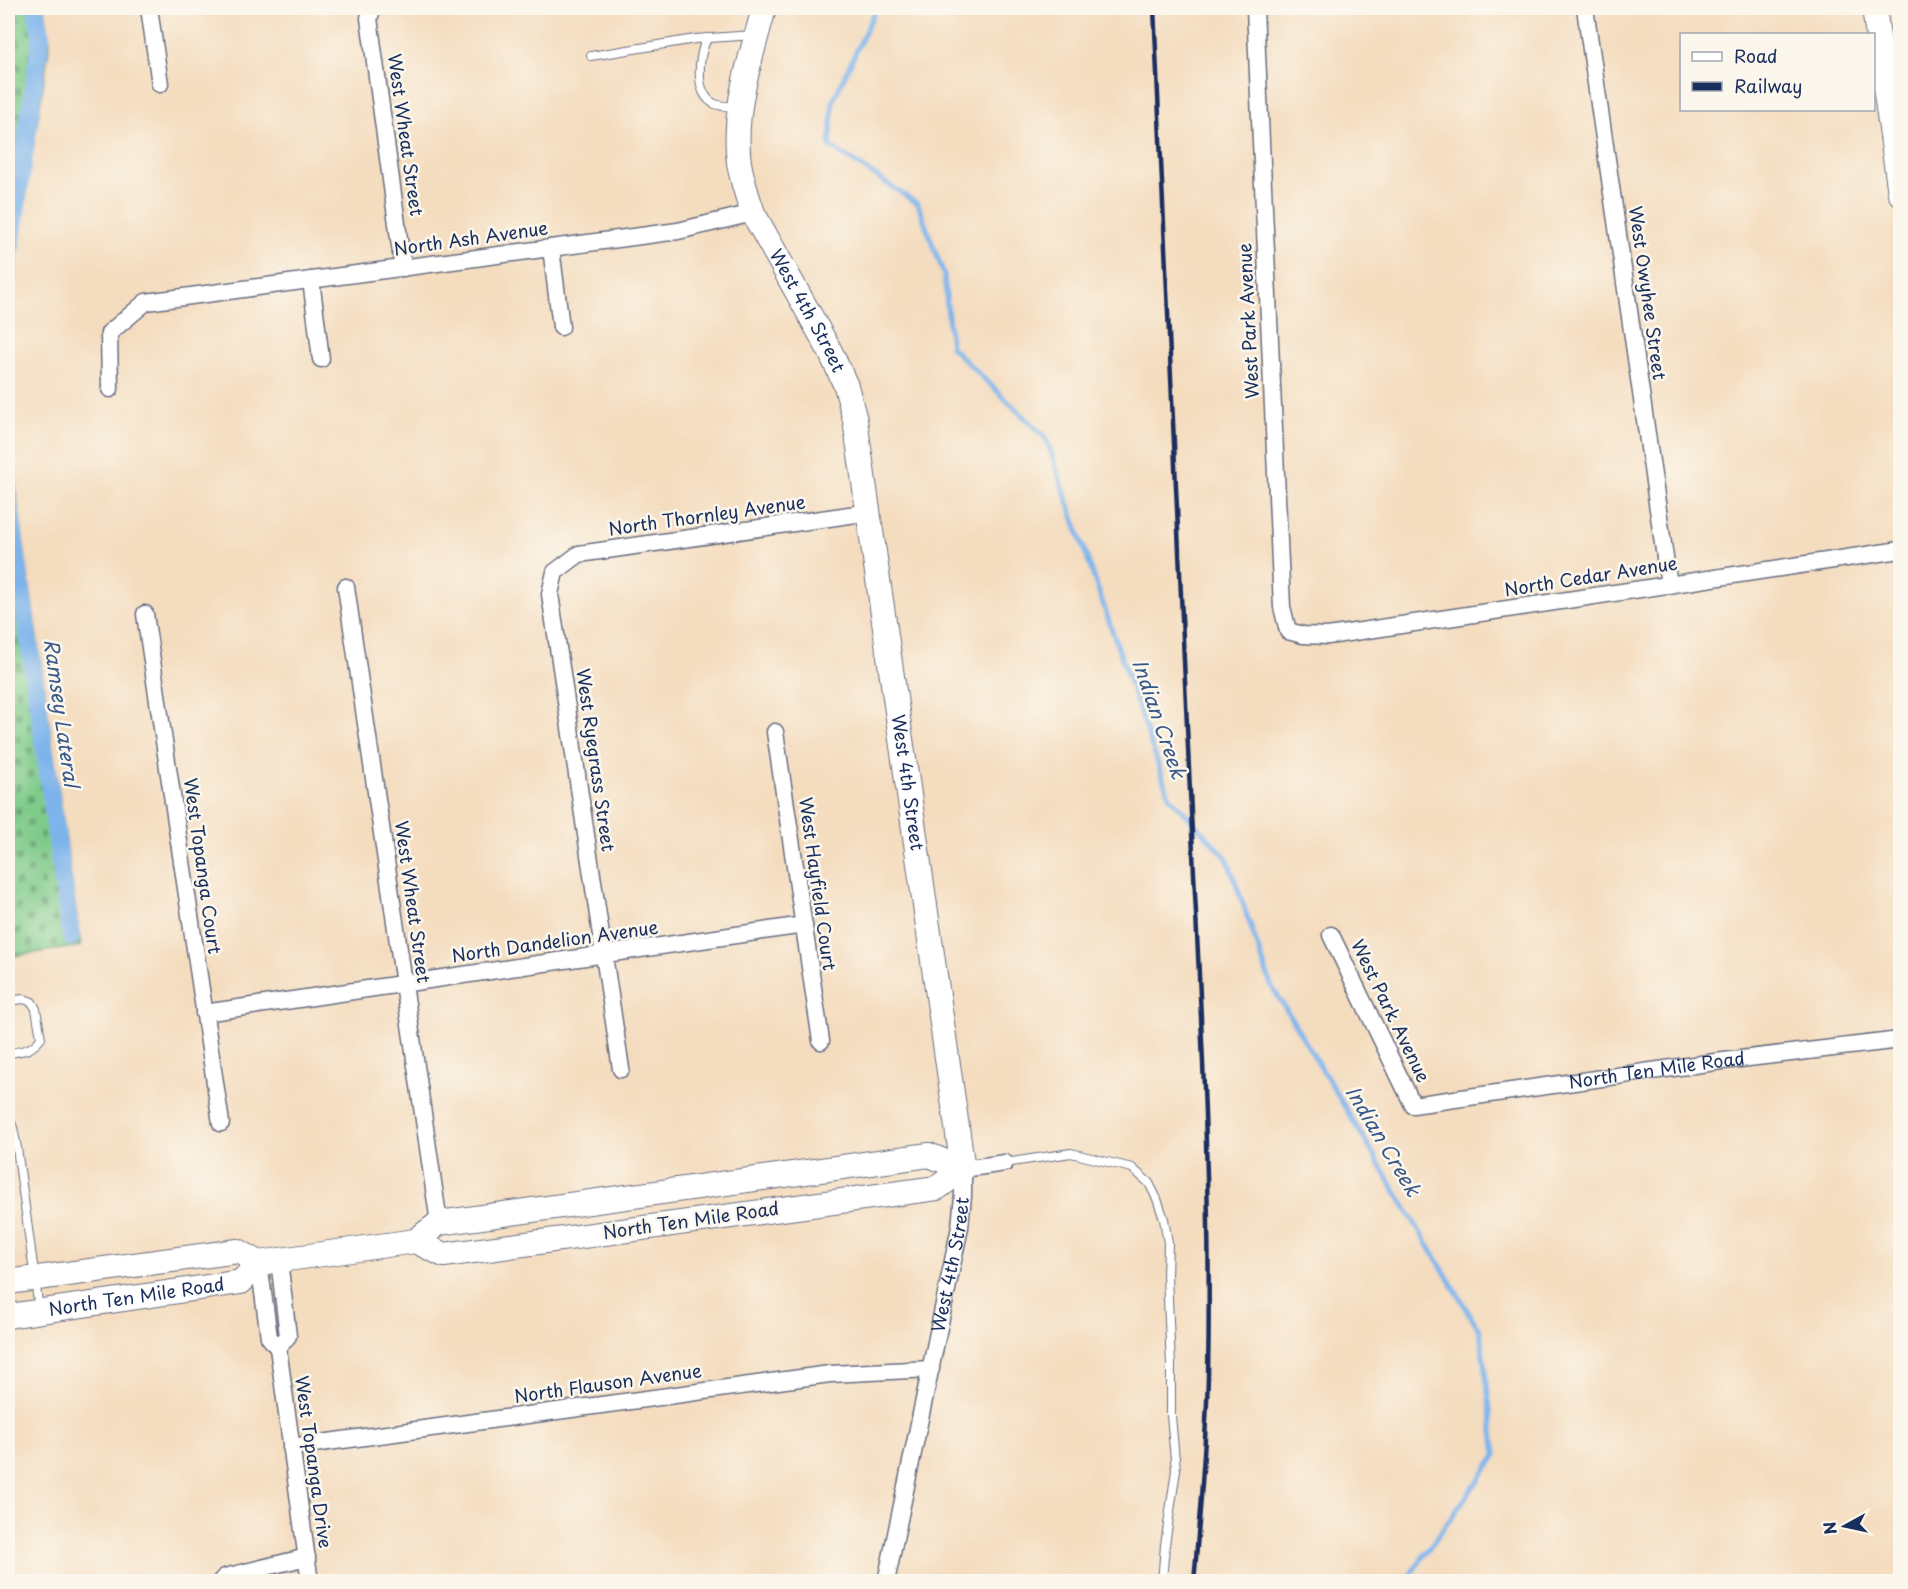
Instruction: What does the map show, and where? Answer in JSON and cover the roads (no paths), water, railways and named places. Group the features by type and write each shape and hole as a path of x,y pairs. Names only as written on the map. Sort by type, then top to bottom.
{"main road":[{"name":"West 4th Street","path":"764,8 740,107 739,162 744,188 753,213 830,351 846,386 855,420 963,1169"},
{"path":"1874,8 1900,193"},
{"name":"North Ten Mile Road","path":"8,1282 237,1251 269,1261 415,1241 440,1223 929,1155 963,1169"},
{"name":"North Ten Mile Road","path":"415,1241 444,1255 455,1254 937,1188 963,1169"},
{"name":"North Ten Mile Road","path":"8,1316 241,1282 269,1261"}],"street":[{"path":"149,8 160,84"},
{"name":"West Wheat Street","path":"373,8 369,18 403,268"},
{"name":"West Park Avenue","path":"1255,8 1282,608 1288,631"},
{"name":"West Owyhee Street","path":"1585,8 1669,585"},
{"name":"North Ash Avenue","path":"110,389 109,333 146,302 678,231 753,213"},
{"path":"551,248 561,327"},
{"path":"311,280 321,359"},
{"name":"North Thornley Avenue","path":"555,572 579,554 870,512"},
{"name":"North Cedar Avenue","path":"1288,631 1303,635 1328,636 1900,550"},
{"name":"West Ryegrass Street","path":"555,572 550,594 621,1069"},
{"name":"West Wheat Street","path":"346,587 440,1223"},
{"name":"West Topanga Court","path":"145,614 221,1124"},
{"name":"West Hayfield Court","path":"775,732 821,1041"},
{"name":"North Dandelion Avenue","path":"204,1013 804,925"},
{"name":"West Park Avenue","path":"1331,935 1413,1105"},
{"name":"North Ten Mile Road","path":"1413,1105 1715,1062 1900,1040"},
{"name":"North Ten Mile Road","path":"963,1169 1005,1163"},
{"name":"West 4th Street","path":"886,1581 960,1227 963,1169"},
{"name":"West Topanga Drive","path":"269,1261 269,1337 278,1348 310,1581"},
{"name":"North Flauson Avenue","path":"291,1448 830,1374 931,1369"},
{"path":"220,1581 225,1577 307,1557"}],"lane":[{"path":"591,56 707,38 757,35"},
{"path":"707,38 699,68 701,84 706,97 713,103 740,107"},
{"path":"8,1001 24,999 32,1002 36,1009 41,1038 28,1050 8,1053"},
{"path":"8,1114 17,1148 39,1312"},
{"path":"1005,1163 1071,1154 1132,1168 1149,1183 1157,1198 1164,1219 1168,1243 1167,1276 1176,1470 1162,1581"}],"waterway":[{"name":"Ramsey Lateral","path":"8,268 41,36 36,8"},
{"name":"Indian Creek","path":"876,8 833,101 830,146 918,204 944,275 951,347 1046,438 1169,796 1227,858 1271,985 1480,1331 1496,1455 1405,1582"},
{"name":"Ramsey Lateral","path":"8,494 71,937"}],"railway":[{"path":"1154,8 1201,1010 1208,1230 1208,1376 1194,1582"}]}
